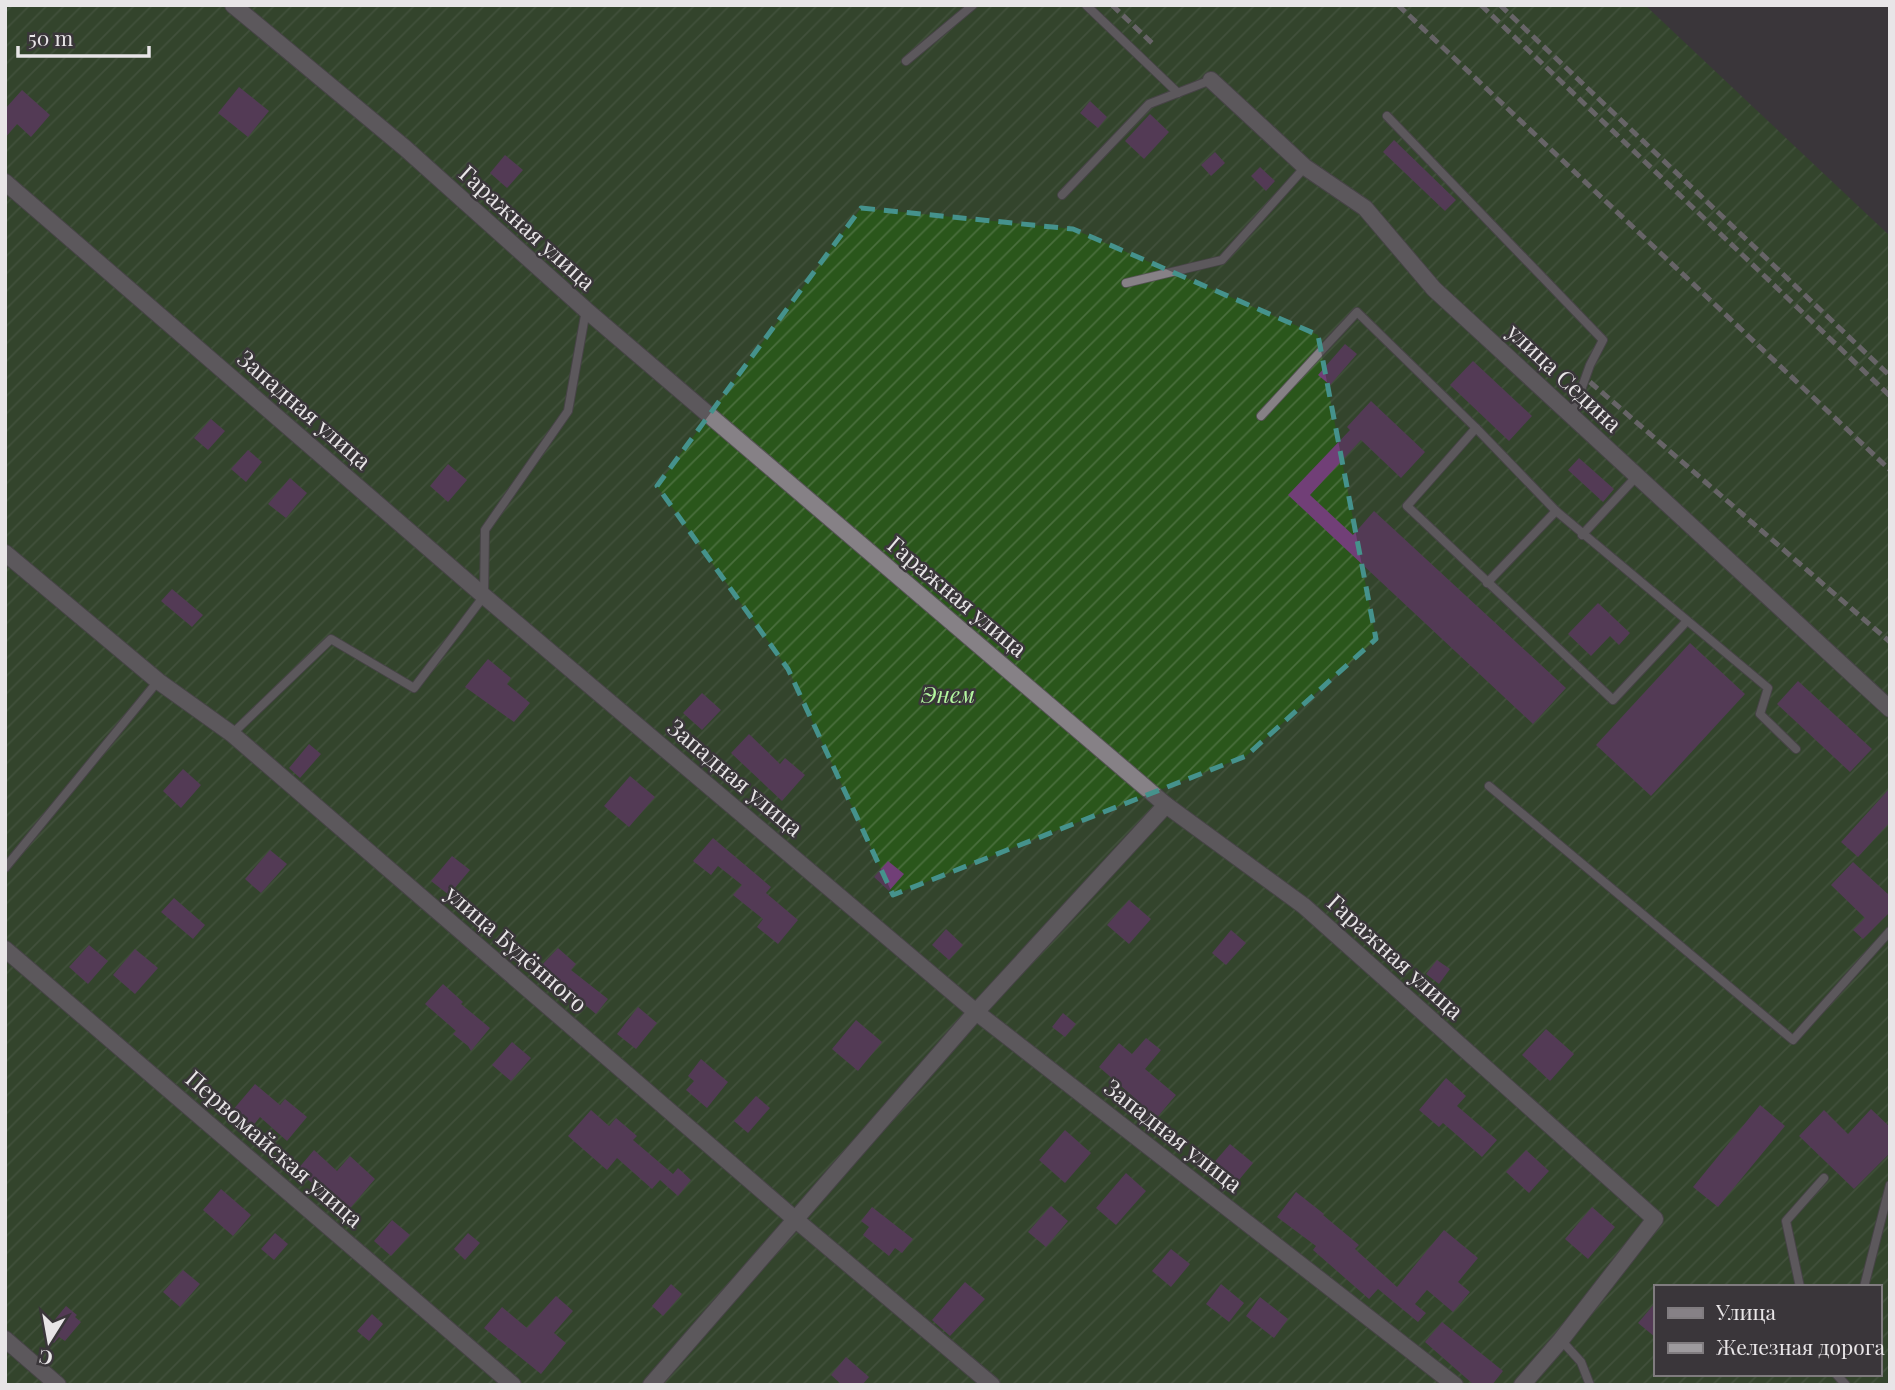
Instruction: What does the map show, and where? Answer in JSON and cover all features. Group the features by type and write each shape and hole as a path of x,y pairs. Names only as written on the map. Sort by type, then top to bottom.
{"street":[{"name":"Гаражная улица","path":"233,5 405,148 586,310 1166,805 1304,906 1655,1219 1561,1340"},
{"name":"улица Седина","path":"1211,80 1305,167 1365,208 1434,289 1890,709"},
{"name":"Западная улица","path":"5,182 484,596 976,1012 1455,1385"},
{"name":"улица Будённого","path":"5,553 158,681 232,734 796,1220 992,1385"},
{"path":"651,1385 976,1012 1166,805"},
{"name":"Первомайская улица","path":"5,948 513,1385"},
{"path":"5,1339 58,1385"},
{"path":"1522,1385 1561,1340"}],"lane":[{"path":"906,61 973,5"},
{"path":"1086,5 1178,93"},
{"path":"1062,195 1149,104 1211,80"},
{"path":"1387,116 1603,340 1590,365 1572,416"},
{"path":"1126,283 1222,260 1305,167"},
{"path":"232,734 331,639 414,688 484,596 485,530 568,411 586,310"},
{"path":"1261,416 1357,312 1476,428 1556,512 1768,688 1760,714 1796,749"},
{"path":"1476,428 1407,506 1613,700 1686,622"},
{"path":"1582,535 1637,476"},
{"path":"1487,583 1556,512"},
{"path":"5,868 158,681"},
{"path":"1489,786 1793,1040 1890,931"},
{"path":"1800,1285 1786,1221 1825,1178"},
{"path":"1865,1285 1890,1185"},
{"path":"1561,1340 1581,1362 1590,1385"}],"highlighted area":[{"path":"861,208 1073,229 1318,335 1376,639 1246,756 893,895 788,669 657,486"}],"green space":[{"name":"Энем","path":"5,5 1645,5 1890,236 1890,1385 5,1385"}],"building":[{"path":"239,87 269,111 248,137 218,113"},
{"path":"22,90 50,115 31,137 17,124 5,138 5,109"},
{"path":"1090,101 1107,117 1098,128 1080,113"},
{"path":"1150,114 1169,132 1144,159 1125,141"},
{"path":"1394,140 1456,200 1445,211 1383,152"},
{"path":"1215,152 1225,163 1211,176 1201,165"},
{"path":"505,155 523,170 507,188 490,173"},
{"path":"1260,167 1275,181 1266,191 1251,176"},
{"path":"1345,344 1357,354 1330,385 1318,375"},
{"path":"1473,361 1532,416 1509,441 1450,385"},
{"path":"1371,401 1425,452 1401,478 1361,440 1310,495 1353,535 1374,511 1566,688 1533,724 1288,495 1350,430 1347,427"},
{"path":"211,419 225,431 208,450 194,438"},
{"path":"248,450 262,462 246,482 231,469"},
{"path":"1579,458 1614,489 1603,502 1568,470"},
{"path":"448,464 467,480 448,502 430,486"},
{"path":"290,478 307,493 286,518 268,504"},
{"path":"172,589 203,615 192,627 161,601"},
{"path":"1598,603 1630,633 1619,645 1610,636 1591,656 1568,634"},
{"path":"1690,643 1745,694 1651,796 1596,745"},
{"path":"488,659 511,678 507,684 530,703 514,722 465,687"},
{"path":"1798,681 1872,749 1850,772 1777,704"},
{"path":"702,693 721,710 702,730 683,713"},
{"path":"749,734 780,764 785,758 805,775 782,801 731,753"},
{"path":"309,744 321,754 300,778 289,768"},
{"path":"183,769 201,785 181,808 163,791"},
{"path":"630,776 655,797 629,827 604,806"},
{"path":"1890,788 1890,822 1858,857 1841,842"},
{"path":"713,838 771,887 766,893 798,920 778,944 757,927 763,919 733,895 742,885 718,866 711,875 693,861"},
{"path":"270,850 287,864 261,893 245,879"},
{"path":"452,856 470,870 449,895 431,881"},
{"path":"888,861 904,874 889,891 874,877"},
{"path":"1853,862 1890,896 1890,912 1863,939 1853,930 1865,918 1831,885"},
{"path":"174,898 205,925 193,939 161,912"},
{"path":"1129,900 1151,919 1129,944 1107,925"},
{"path":"946,929 963,945 949,960 932,945"},
{"path":"1231,930 1246,943 1226,965 1212,953"},
{"path":"89,945 108,961 88,984 69,967"},
{"path":"558,948 576,964 571,970 608,999 596,1014 540,967"},
{"path":"135,949 158,968 135,994 113,975"},
{"path":"1437,960 1450,969 1439,984 1426,974"},
{"path":"443,984 463,1002 461,1004 490,1028 471,1051 453,1034 456,1031 425,1004"},
{"path":"638,1007 657,1023 636,1049 617,1034"},
{"path":"1063,1013 1076,1024 1065,1037 1052,1027"},
{"path":"856,1020 882,1042 858,1071 832,1049"},
{"path":"1546,1029 1574,1054 1550,1081 1522,1055"},
{"path":"1146,1038 1161,1050 1145,1069 1176,1095 1154,1121 1134,1104 1137,1100 1099,1067 1119,1043 1132,1054"},
{"path":"512,1042 531,1058 511,1081 492,1065"},
{"path":"701,1059 728,1082 707,1108 686,1090 694,1081 688,1076"},
{"path":"1446,1078 1466,1096 1457,1106 1497,1140 1482,1157 1443,1123 1439,1127 1419,1110"},
{"path":"255,1084 280,1105 285,1099 307,1117 287,1141 260,1117 252,1127 232,1111"},
{"path":"756,1096 770,1108 748,1133 734,1121"},
{"path":"1760,1105 1785,1126 1718,1207 1693,1187"},
{"path":"1871,1109 1890,1127 1890,1153 1854,1189 1799,1136 1824,1110 1848,1134"},
{"path":"591,1110 609,1126 616,1118 637,1136 633,1140 673,1174 678,1168 691,1180 678,1196 660,1180 652,1189 617,1158 607,1170 568,1136"},
{"path":"1065,1130 1091,1153 1065,1183 1039,1160"},
{"path":"1230,1144 1253,1163 1234,1186 1211,1166"},
{"path":"314,1150 337,1171 350,1156 375,1179 346,1213 297,1170"},
{"path":"1526,1150 1549,1171 1529,1193 1506,1172"},
{"path":"1126,1173 1146,1191 1116,1225 1096,1208"},
{"path":"221,1189 251,1215 233,1236 203,1210"},
{"path":"1296,1192 1359,1245 1355,1249 1397,1287 1444,1230 1478,1258 1458,1282 1470,1292 1453,1312 1427,1290 1415,1304 1426,1313 1418,1322 1378,1289 1369,1299 1313,1250 1316,1246 1277,1217"},
{"path":"1051,1206 1068,1221 1046,1247 1028,1232"},
{"path":"872,1207 913,1239 902,1253 895,1248 889,1256 863,1235 869,1227 861,1221"},
{"path":"1592,1207 1615,1227 1588,1259 1565,1239"},
{"path":"392,1220 410,1235 391,1256 374,1241"},
{"path":"275,1233 288,1244 274,1260 261,1249"},
{"path":"468,1233 480,1243 465,1260 454,1249"},
{"path":"1171,1249 1190,1264 1171,1287 1152,1271"},
{"path":"183,1270 200,1284 180,1307 163,1292"},
{"path":"965,1282 985,1299 950,1336 932,1320"},
{"path":"671,1284 682,1294 663,1316 652,1306"},
{"path":"1221,1284 1244,1303 1229,1322 1206,1304"},
{"path":"556,1296 573,1311 554,1333 566,1343 541,1374 484,1328 502,1307 527,1328"},
{"path":"1260,1297 1288,1319 1274,1338 1246,1316"},
{"path":"1654,1304 1654,1336 1638,1323"},
{"path":"66,1306 81,1322 65,1341 59,1337 54,1343 43,1334"},
{"path":"372,1314 383,1324 369,1341 357,1331"},
{"path":"1442,1322 1503,1371 1492,1385 1474,1385 1425,1342"},
{"path":"846,1357 869,1377 862,1385 842,1385 831,1375"}],"railway":[{"path":"1112,5 1154,45"},
{"path":"1398,5 1890,470"},
{"path":"1481,5 1890,396"},
{"path":"1500,5 1890,376"},
{"path":"1590,382 1890,642"}]}
